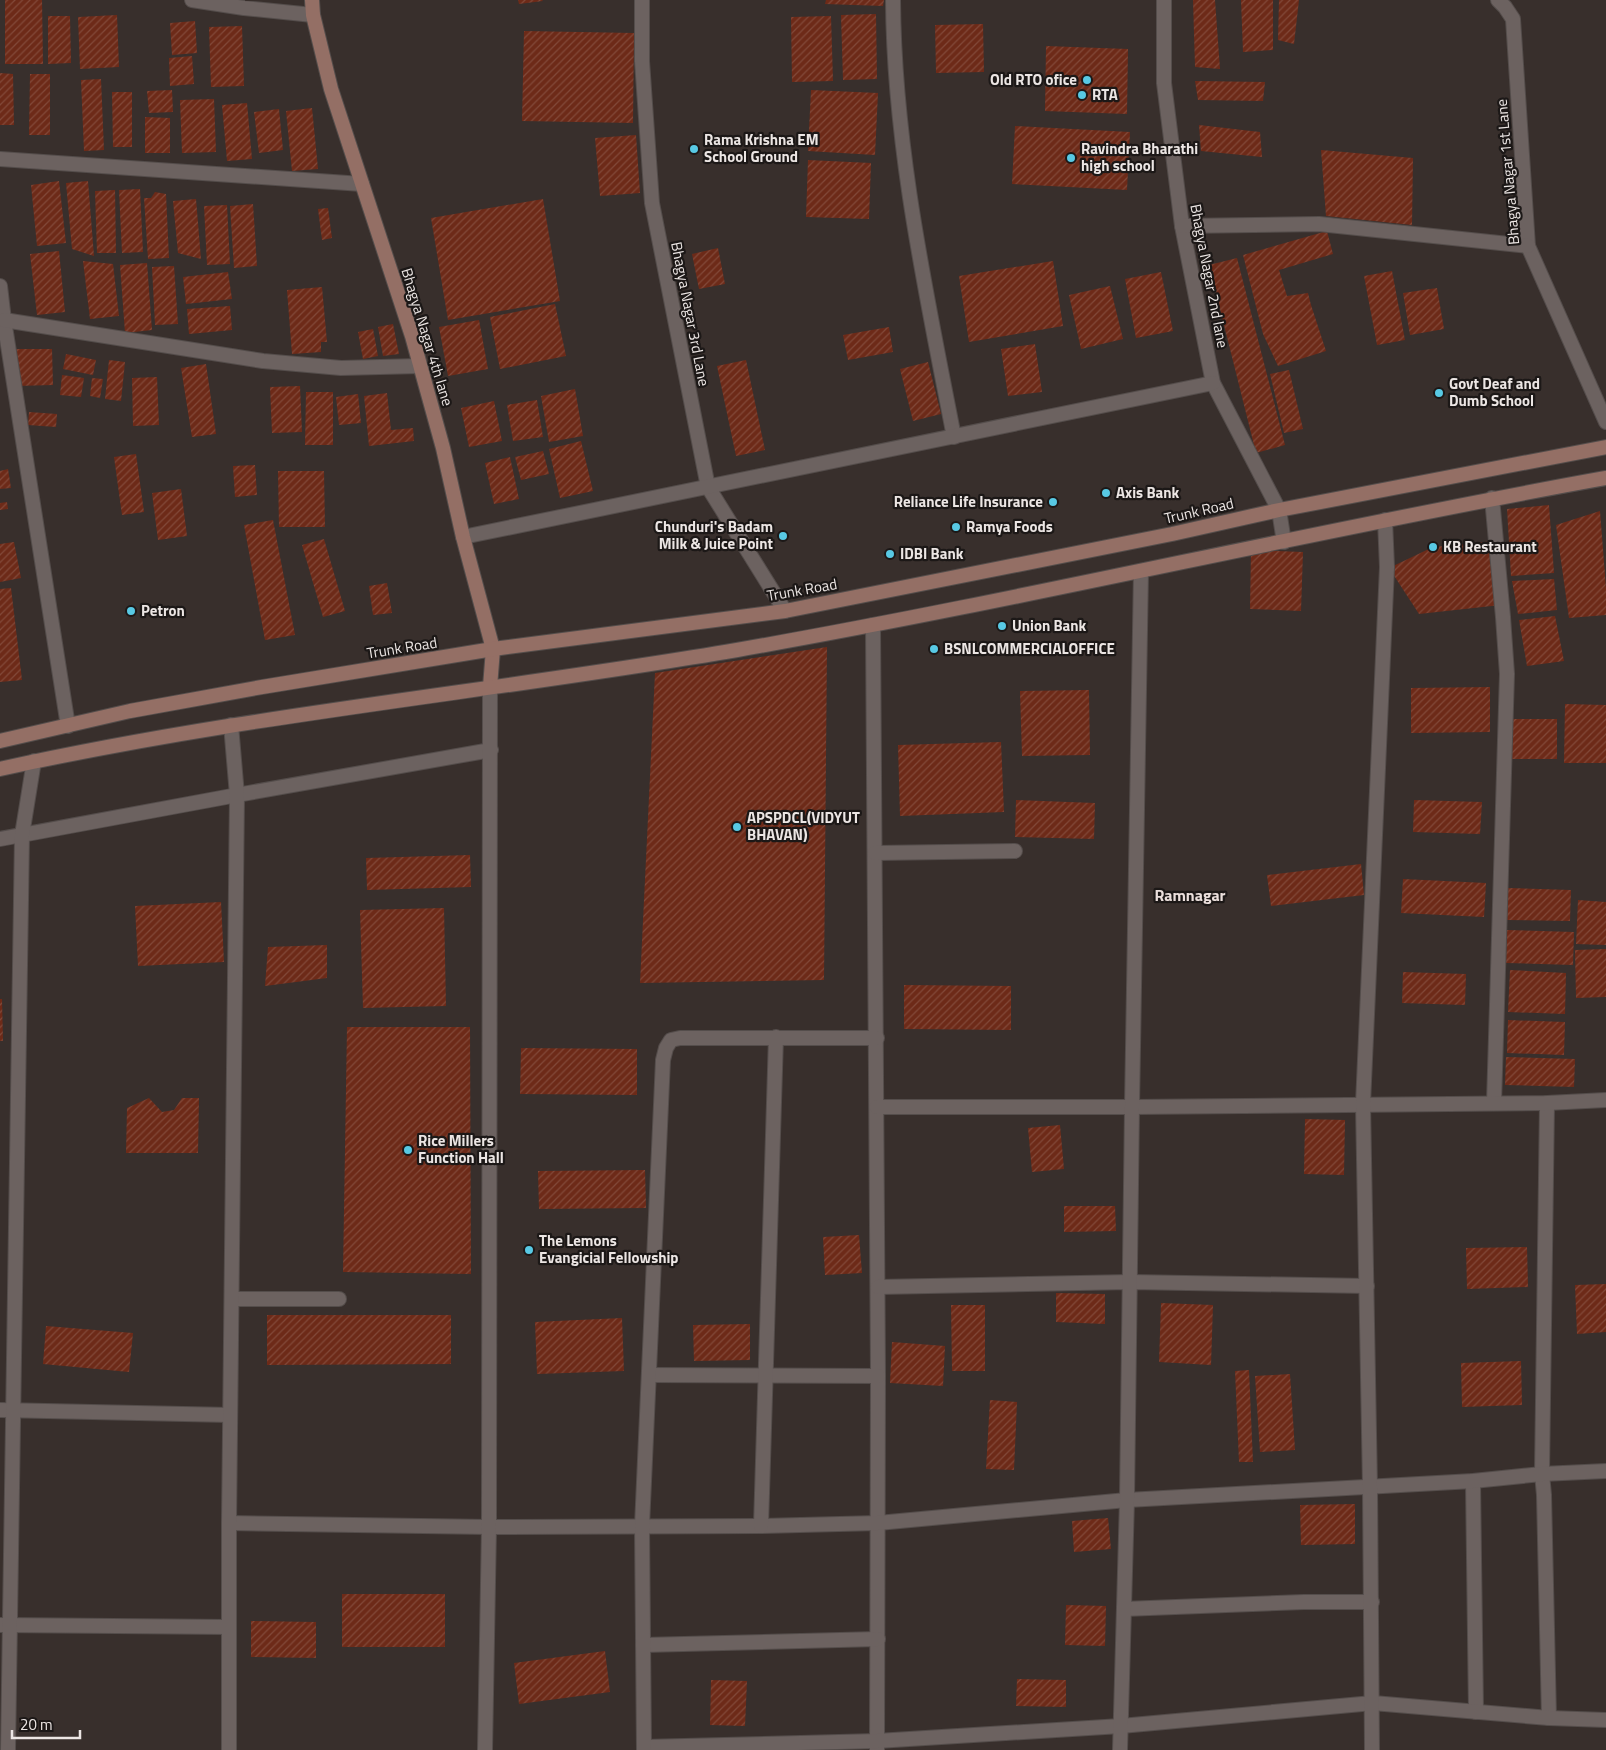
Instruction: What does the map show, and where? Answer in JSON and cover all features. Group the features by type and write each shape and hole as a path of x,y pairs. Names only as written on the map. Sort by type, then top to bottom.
{"main road":[{"name":"Bhagya Nagar 4th lane","path":"312,0 313,15 331,89 420,366 443,448 493,649 490,687"},
{"name":"Trunk Road","path":"0,741 130,711 262,687 493,649 785,611 1172,534 1279,510 1606,447"},
{"path":"0,769 231,725 734,650 874,625 1492,498 1606,478"}],"street":[{"path":"192,0 244,8 313,15"},
{"name":"Bhagya Nagar 3rd Lane","path":"642,0 642,61 652,203 708,487 785,611"},
{"path":"893,0 894,50 904,163 954,436"},
{"name":"Bhagya Nagar 2nd lane","path":"1164,0 1164,83 1182,226 1214,383 1279,510 1284,542"},
{"name":"Bhagya Nagar 1st Lane","path":"1498,0 1513,19 1528,246 1606,422"},
{"path":"0,159 362,184"},
{"path":"1182,226 1319,224 1528,246"},
{"path":"0,286 68,726"},
{"path":"4,320 264,361 341,368 420,366"},
{"path":"464,537 1214,383"},
{"path":"1492,498 1504,617 1507,674 1494,1103"},
{"path":"1372,1750 1372,1602 1363,1104 1387,567 1385,520"},
{"path":"1120,1750 1127,1500 1141,571"},
{"path":"874,625 878,1287 877,1745"},
{"path":"485,1750 489,1528 492,750 490,687"},
{"path":"229,1750 229,1523 237,795 231,725"},
{"path":"0,839 492,750"},
{"path":"8,1750 5,1625 6,1410 22,835 34,761"},
{"path":"875,853 1015,851"},
{"path":"761,1526 776,1037"},
{"path":"877,1038 680,1038 671,1040 666,1048 663,1060 642,1526 644,1749 877,1745 1121,1726 1372,1703 1549,1718 1606,1720"},
{"path":"877,1107 1132,1107 1547,1103 1606,1100"},
{"path":"1547,1103 1542,1474 1549,1718"},
{"path":"878,1287 1130,1282 1367,1286"},
{"path":"232,1298 339,1299"},
{"path":"649,1375 878,1376"},
{"path":"6,1410 230,1415"},
{"path":"229,1523 489,1528 878,1523 1127,1500 1473,1481 1542,1474 1606,1471"},
{"path":"1473,1481 1476,1712"},
{"path":"1124,1609 1304,1602 1372,1602"},
{"path":"5,1625 229,1628"},
{"path":"643,1645 878,1640"}],"building":[{"path":"5,0 42,0 43,64 5,64"},
{"path":"518,0 542,0 543,1 519,4"},
{"path":"826,0 884,0 883,6 825,4"},
{"path":"1193,0 1215,0 1220,69 1195,67"},
{"path":"1241,0 1273,0 1273,50 1243,52"},
{"path":"1279,0 1299,0 1294,44 1278,40"},
{"path":"876,14 877,79 843,80 841,15"},
{"path":"117,15 119,67 80,69 78,17"},
{"path":"48,16 70,16 71,63 48,64"},
{"path":"831,16 833,81 792,82 791,17"},
{"path":"195,21 197,53 172,55 170,23"},
{"path":"983,24 984,72 936,73 935,25"},
{"path":"242,26 244,86 211,87 209,27"},
{"path":"524,31 634,33 633,123 522,121"},
{"name":"Old RTO ofice","path":"1046,46 1128,49 1127,114 1045,111"},
{"path":"192,56 194,84 170,86 169,58"},
{"path":"0,73 13,74 14,125 0,125"},
{"path":"30,74 50,74 50,135 29,135"},
{"path":"101,79 104,150 84,151 81,80"},
{"path":"1195,81 1265,82 1263,101 1198,100"},
{"path":"172,90 173,112 149,113 147,91"},
{"path":"811,90 878,93 875,155 808,151"},
{"path":"112,92 132,92 132,147 113,147"},
{"path":"214,99 216,152 182,153 180,100"},
{"path":"247,103 252,159 227,161 222,105"},
{"path":"312,108 318,169 292,171 286,111"},
{"path":"279,109 283,150 259,153 254,112"},
{"path":"145,117 170,118 170,153 145,153"},
{"path":"1199,125 1260,132 1262,157 1201,151"},
{"name":"Ravindra Bharathi high school","path":"1015,126 1130,132 1127,190 1012,184"},
{"path":"636,135 640,193 600,196 595,138"},
{"path":"1321,150 1413,158 1412,225 1326,216"},
{"path":"808,160 871,163 869,219 806,217"},
{"path":"59,181 66,243 37,246 31,185"},
{"path":"88,181 94,256 72,249 66,183"},
{"path":"140,189 143,252 122,253 119,190"},
{"path":"115,190 116,253 97,253 95,191"},
{"path":"155,192 166,194 169,258 148,259 144,198 151,198"},
{"path":"196,199 201,259 178,253 173,201"},
{"path":"543,199 560,301 448,320 431,218"},
{"path":"253,204 257,266 234,268 230,206"},
{"path":"227,205 230,264 207,265 204,206"},
{"path":"328,208 332,238 322,240 318,209"},
{"path":"1327,231 1333,254 1279,270 1287,296 1308,293 1326,351 1278,366 1263,334 1243,255"},
{"path":"718,248 725,284 699,289 692,254"},
{"path":"59,251 65,312 37,315 30,254"},
{"path":"1237,258 1285,445 1256,453 1209,265"},
{"path":"83,261 113,264 119,316 90,319"},
{"path":"1053,261 1063,326 969,342 959,276"},
{"path":"147,263 152,330 125,333 120,265"},
{"path":"174,266 178,324 155,325 152,267"},
{"path":"1392,271 1405,340 1377,345 1364,276"},
{"path":"228,272 232,299 186,304 183,277"},
{"path":"1161,272 1173,331 1136,338 1125,279"},
{"path":"1110,286 1123,339 1081,349 1069,295"},
{"path":"322,287 327,342 321,342 321,352 292,354 287,290"},
{"path":"1437,288 1444,329 1410,335 1403,293"},
{"path":"555,304 566,356 500,369 490,317"},
{"path":"230,306 232,330 189,334 187,309"},
{"path":"479,320 488,369 448,376 439,327"},
{"path":"393,324 399,354 383,356 378,327"},
{"path":"889,327 893,352 848,360 843,335"},
{"path":"373,329 378,356 363,359 358,332"},
{"path":"1035,344 1042,392 1008,396 1001,349"},
{"path":"16,349 52,349 53,385 17,386"},
{"path":"66,354 96,360 93,375 63,369"},
{"path":"109,360 125,362 121,401 105,399"},
{"path":"746,360 765,450 736,456 717,366"},
{"path":"928,362 941,414 913,421 900,369"},
{"path":"206,364 216,434 192,437 181,368"},
{"path":"1289,370 1303,429 1284,433 1270,374"},
{"path":"62,375 84,378 81,397 60,395"},
{"path":"157,377 159,425 133,426 132,378"},
{"path":"92,378 103,379 100,398 90,396"},
{"path":"300,386 302,432 272,433 270,387"},
{"path":"575,389 583,436 549,442 541,396"},
{"path":"306,392 333,392 333,445 305,445"},
{"path":"387,393 391,430 413,428 414,441 369,446 364,396"},
{"path":"358,394 361,423 339,425 336,397"},
{"path":"537,400 543,437 513,441 507,405"},
{"path":"494,401 502,441 469,447 461,408"},
{"path":"29,412 57,414 56,427 28,425"},
{"path":"581,441 593,491 560,498 549,449"},
{"path":"543,451 549,474 521,480 515,457"},
{"path":"136,454 144,512 122,515 114,457"},
{"path":"510,457 519,499 494,504 485,463"},
{"path":"255,465 257,495 235,497 233,466"},
{"path":"8,469 11,488 0,489 0,471"},
{"path":"278,471 324,471 325,527 279,527"},
{"path":"181,489 187,536 158,540 152,493"},
{"path":"7,502 8,509 0,510 0,503"},
{"path":"1549,505 1554,573 1511,576 1507,509"},
{"path":"1600,511 1606,588 1606,615 1569,618 1556,525"},
{"path":"273,520 295,635 265,640 244,525"},
{"path":"324,539 345,611 323,617 302,545"},
{"path":"1494,541 1501,605 1419,614 1389,568 1433,547"},
{"path":"14,542 21,578 0,582 0,544"},
{"path":"1251,550 1303,552 1301,611 1250,609"},
{"path":"1554,579 1557,610 1518,614 1512,581"},
{"path":"387,583 392,613 373,615 369,586"},
{"path":"11,588 22,680 0,682 0,589"},
{"path":"1555,616 1564,661 1527,666 1519,620"},
{"name":"APSPDCL(VIDYUT BHAVAN)","path":"827,647 824,980 640,983 655,673"},
{"path":"1490,687 1490,732 1411,733 1411,688"},
{"path":"1089,690 1090,755 1022,756 1020,691"},
{"path":"1565,704 1606,705 1606,763 1564,763"},
{"path":"1510,719 1557,719 1557,759 1510,759"},
{"path":"1001,742 1004,812 900,816 898,745"},
{"path":"1016,800 1095,803 1094,839 1015,837"},
{"path":"1414,800 1482,802 1480,834 1413,832"},
{"path":"470,855 471,887 367,890 366,858"},
{"path":"1361,864 1364,895 1271,906 1267,875"},
{"path":"1403,879 1486,883 1484,917 1401,913"},
{"path":"1508,888 1571,890 1570,921 1507,920"},
{"path":"1578,900 1606,902 1606,945 1576,944"},
{"path":"221,902 224,962 138,966 135,906"},
{"path":"444,908 446,1006 363,1008 360,910"},
{"path":"1507,930 1574,932 1573,965 1506,963"},
{"path":"327,945 327,978 265,986 268,947"},
{"path":"1606,949 1606,997 1576,998 1575,950"},
{"path":"1510,970 1566,973 1565,1014 1508,1012"},
{"path":"1403,972 1466,974 1465,1005 1402,1003"},
{"path":"904,985 1011,986 1011,1030 904,1029"},
{"path":"0,999 2,999 3,1041 0,1041"},
{"path":"1508,1020 1565,1022 1564,1055 1507,1053"},
{"name":"Rice Millers Function Hall","path":"347,1027 470,1027 471,1274 343,1272"},
{"path":"521,1048 637,1049 637,1095 520,1094"},
{"path":"1506,1057 1575,1059 1574,1087 1505,1085"},
{"path":"149,1098 162,1112 174,1110 182,1098 199,1098 198,1153 126,1153 127,1108"},
{"path":"1305,1119 1345,1120 1344,1175 1304,1174"},
{"path":"1060,1125 1064,1169 1032,1172 1028,1128"},
{"path":"645,1170 646,1208 539,1209 538,1171"},
{"path":"1064,1206 1115,1206 1116,1231 1064,1232"},
{"path":"859,1235 862,1273 825,1275 823,1237"},
{"path":"1527,1247 1528,1287 1467,1289 1466,1248"},
{"path":"1606,1284 1606,1332 1577,1334 1575,1285"},
{"path":"1056,1293 1105,1294 1105,1324 1056,1322"},
{"path":"1161,1303 1213,1305 1211,1365 1159,1362"},
{"path":"951,1305 985,1305 985,1371 952,1371"},
{"path":"267,1315 451,1315 451,1364 267,1365"},
{"path":"622,1318 624,1371 537,1374 535,1322"},
{"path":"750,1324 750,1360 694,1361 693,1325"},
{"path":"46,1326 133,1333 129,1372 43,1364"},
{"path":"892,1342 945,1346 943,1386 890,1383"},
{"path":"1521,1361 1522,1405 1462,1407 1461,1363"},
{"path":"1249,1370 1253,1462 1239,1462 1235,1371"},
{"path":"1290,1374 1295,1450 1260,1452 1255,1376"},
{"path":"990,1400 1017,1402 1014,1470 986,1469"},
{"path":"1355,1504 1355,1544 1301,1545 1300,1505"},
{"path":"1108,1518 1111,1549 1074,1552 1072,1521"},
{"path":"342,1594 445,1594 445,1647 342,1647"},
{"path":"1066,1605 1106,1606 1105,1646 1065,1645"},
{"path":"251,1621 316,1622 316,1658 251,1657"},
{"path":"605,1651 610,1692 519,1704 514,1663"},
{"path":"1017,1679 1066,1680 1066,1707 1016,1706"},
{"path":"711,1680 747,1681 745,1726 710,1725"}],"place":[{"name":"Old RTO ofice","path":"1087,80"},
{"name":"RTA","path":"1082,95"},
{"name":"Rama Krishna EM School Ground","path":"694,149"},
{"name":"Ravindra Bharathi high school","path":"1071,158"},
{"name":"Govt Deaf and Dumb School","path":"1439,393"},
{"name":"Axis Bank","path":"1106,493"},
{"name":"Reliance Life Insurance","path":"1053,502"},
{"name":"Ramya Foods","path":"956,527"},
{"name":"Chunduri's Badam Milk & Juice Point","path":"783,536"},
{"name":"KB Restaurant","path":"1433,547"},
{"name":"IDBI Bank","path":"890,554"},
{"name":"Petron","path":"131,611"},
{"name":"Union Bank","path":"1002,626"},
{"name":"BSNLCOMMERCIALOFFICE","path":"934,649"},
{"name":"APSPDCL(VIDYUT BHAVAN)","path":"737,827"},
{"name":"Rice Millers Function Hall","path":"408,1150"},
{"name":"The Lemons Evangicial Fellowship","path":"529,1250"}],"district":[{"name":"Ramnagar","path":"1190,895"}]}
